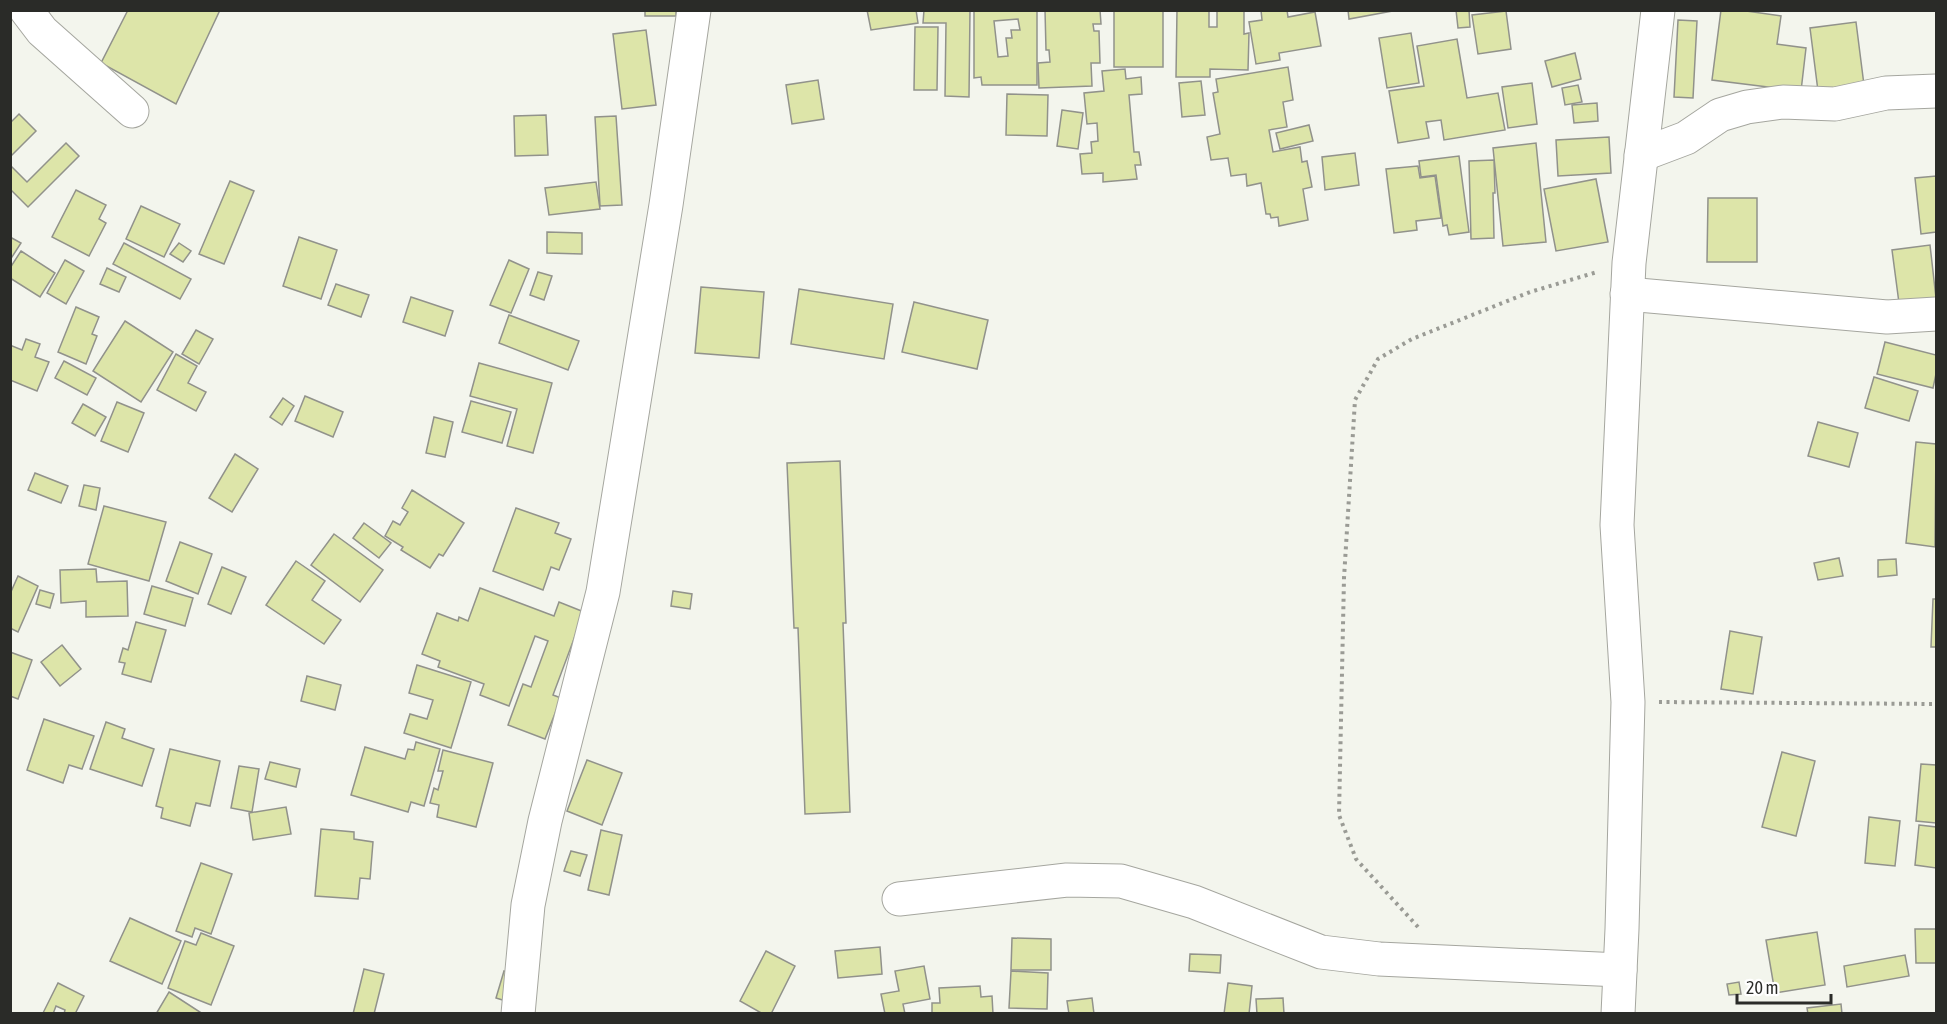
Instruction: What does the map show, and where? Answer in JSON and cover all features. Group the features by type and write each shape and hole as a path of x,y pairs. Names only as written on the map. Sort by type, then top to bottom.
{"street":[{"path":"26,10 42,31 132,111"},
{"path":"518,1014 528,905 545,821 603,592 666,206 694,10"},
{"path":"1618,1014 1628,702 1617,525 1628,278 1658,10"},
{"path":"1641,154 1686,138 1720,115 1747,106 1783,102 1834,104 1886,93 1936,91"},
{"path":"1628,278 1887,317 1936,314"},
{"path":"899,899 1066,880 1121,881 1194,902 1321,952 1379,959 1620,970"}],"path":[{"path":"1451,963 1356,859 1339,815 1344,578 1355,400 1378,359 1412,339 1530,292 1628,278"},
{"path":"1628,702 1936,704"}],"building":[{"path":"128,10 220,10 176,104 101,63"},
{"path":"645,10 676,10 676,16 645,16"},
{"path":"867,10 916,10 918,23 871,30"},
{"path":"924,10 970,10 969,97 945,96 946,23 923,23"},
{"path":"974,10 1037,10 1037,85 982,85 981,77 974,78","holes":["1018,19 1020,30 1011,30 1012,38 1006,38 1008,56 998,57 994,21"]},
{"path":"1045,10 1100,10 1101,24 1093,24 1094,31 1099,31 1100,63 1091,63 1092,86 1039,88 1038,63 1050,62 1049,50 1046,50"},
{"path":"1114,10 1163,10 1163,67 1114,67"},
{"path":"1177,10 1209,10 1209,27 1217,27 1217,10 1244,10 1244,34 1249,33 1248,70 1210,69 1210,77 1176,77"},
{"path":"1261,10 1287,10 1288,17 1315,12 1321,46 1279,53 1280,60 1256,64 1249,22 1262,20"},
{"path":"1348,10 1398,10 1349,19"},
{"path":"1456,10 1469,10 1470,27 1458,28"},
{"path":"1721,10 1781,16 1777,44 1806,48 1801,91 1712,80"},
{"path":"1506,11 1511,49 1478,54 1472,15"},
{"path":"1678,20 1697,21 1693,98 1674,97"},
{"path":"1856,22 1864,85 1818,91 1810,28"},
{"path":"915,27 938,27 937,90 914,90"},
{"path":"646,30 656,105 622,109 613,34"},
{"path":"1411,33 1419,83 1387,88 1379,38"},
{"path":"1457,39 1467,98 1498,93 1505,130 1444,140 1441,120 1426,122 1429,138 1398,143 1389,91 1424,86 1417,46"},
{"path":"1575,53 1581,79 1552,87 1545,61"},
{"path":"1288,67 1293,100 1283,102 1287,127 1269,130 1273,152 1300,147 1302,162 1307,161 1312,187 1303,189 1308,220 1279,226 1278,217 1271,218 1270,214 1266,214 1261,183 1247,186 1246,174 1231,176 1228,158 1211,160 1207,137 1220,134 1213,93 1218,92 1216,79"},
{"path":"1125,69 1126,79 1141,77 1142,94 1129,95 1134,152 1139,152 1141,165 1135,165 1137,179 1103,182 1103,173 1082,174 1080,154 1092,153 1091,142 1098,141 1097,123 1087,124 1084,93 1104,91 1102,71"},
{"path":"818,80 824,119 792,124 786,85"},
{"path":"1201,81 1205,115 1182,117 1179,83"},
{"path":"1532,83 1537,124 1508,128 1502,87"},
{"path":"1578,85 1582,102 1565,105 1562,88"},
{"path":"1007,94 1048,95 1047,136 1006,135"},
{"path":"1597,103 1598,121 1574,123 1572,105"},
{"path":"1062,110 1083,113 1078,149 1057,146"},
{"path":"19,114 36,131 10,157 10,123"},
{"path":"546,115 548,155 515,156 514,116"},
{"path":"616,116 622,205 600,206 595,117"},
{"path":"1309,125 1313,141 1280,149 1276,133"},
{"path":"1609,137 1611,173 1558,176 1556,140"},
{"path":"66,143 79,156 28,207 10,189 10,165 27,182"},
{"path":"1536,143 1546,242 1503,246 1493,148"},
{"path":"1355,153 1359,185 1325,190 1322,157"},
{"path":"1459,156 1469,232 1449,235 1447,225 1443,226 1436,175 1421,177 1419,161"},
{"path":"1494,160 1494,238 1471,239 1469,161"},
{"path":"1418,166 1420,178 1435,176 1441,218 1416,221 1417,230 1394,233 1386,169"},
{"path":"1936,176 1936,232 1921,234 1915,178"},
{"path":"1596,179 1608,242 1556,251 1544,189"},
{"path":"230,181 254,191 224,264 199,254"},
{"path":"596,182 600,209 549,215 545,188"},
{"path":"76,190 106,205 99,219 106,223 89,256 52,237"},
{"path":"1708,198 1757,198 1757,262 1707,262"},
{"path":"141,206 180,224 164,257 126,239"},
{"path":"547,232 582,233 582,254 547,253"},
{"path":"10,237 21,243 10,260"},
{"path":"299,237 337,250 321,299 283,286"},
{"path":"124,243 191,279 180,299 113,264"},
{"path":"179,243 191,251 183,262 170,254"},
{"path":"1930,245 1936,298 1899,303 1892,250"},
{"path":"21,251 55,273 40,297 10,278 10,268"},
{"path":"65,260 84,271 66,304 47,293"},
{"path":"509,260 529,269 511,313 490,305"},
{"path":"107,268 126,277 119,292 100,284"},
{"path":"538,272 552,276 544,300 530,295"},
{"path":"336,284 369,295 361,317 328,305"},
{"path":"701,287 764,292 759,358 695,353"},
{"path":"799,289 893,304 884,359 791,344"},
{"path":"411,297 453,311 445,336 403,322"},
{"path":"914,302 988,320 977,369 902,352"},
{"path":"76,307 99,317 92,334 97,336 86,364 58,352"},
{"path":"509,315 579,341 568,370 499,343"},
{"path":"125,321 173,352 141,402 93,371"},
{"path":"196,330 213,339 199,364 182,354"},
{"path":"26,339 40,344 35,357 49,362 37,391 10,380 10,345 22,350"},
{"path":"1885,342 1936,355 1933,388 1877,374"},
{"path":"176,354 197,366 188,383 206,392 196,411 157,390"},
{"path":"64,361 96,378 87,395 55,378"},
{"path":"479,363 552,383 533,453 507,446 517,409 470,396"},
{"path":"1874,377 1918,391 1909,421 1865,408"},
{"path":"305,396 343,412 333,437 295,421"},
{"path":"283,398 294,406 282,425 270,417"},
{"path":"471,401 511,412 502,443 462,432"},
{"path":"117,402 144,413 128,452 101,441"},
{"path":"83,404 106,417 95,436 72,423"},
{"path":"434,417 453,422 445,457 426,453"},
{"path":"1818,422 1858,433 1849,467 1808,456"},
{"path":"1916,442 1936,444 1935,547 1906,543"},
{"path":"235,454 258,469 232,512 209,498"},
{"path":"840,461 850,812 805,814 798,628 794,628 787,463"},
{"path":"35,473 68,486 61,503 28,490"},
{"path":"84,485 100,488 96,510 79,506"},
{"path":"412,490 464,523 443,556 439,554 430,568 401,550 403,547 385,536 393,521 400,525 408,512 402,508"},
{"path":"104,506 166,522 149,581 88,564"},
{"path":"516,508 559,523 555,533 571,539 559,570 551,567 543,590 493,571"},
{"path":"364,523 391,543 379,558 353,538"},
{"path":"334,534 383,570 360,602 311,565"},
{"path":"180,542 212,554 198,594 166,581"},
{"path":"1839,558 1843,576 1818,580 1814,563"},
{"path":"1896,559 1897,575 1878,577 1878,560"},
{"path":"296,561 325,581 312,600 341,620 324,644 266,605"},
{"path":"222,567 246,577 231,614 208,604"},
{"path":"96,569 97,582 127,581 128,616 86,617 86,601 61,603 60,570"},
{"path":"18,576 38,586 18,632 10,628 10,594"},
{"path":"152,586 193,598 185,626 144,614"},
{"path":"480,588 554,616 559,602 584,612 553,695 561,698 545,739 508,725 523,684 531,687 548,641 535,636 509,706 480,695 484,684 438,667 440,661 422,654 437,613 458,621 459,617 468,621"},
{"path":"40,590 54,594 50,608 36,604"},
{"path":"673,591 692,594 690,609 671,606"},
{"path":"1933,599 1936,599 1936,647 1931,647"},
{"path":"136,622 166,630 151,682 122,674 125,663 119,662 123,648 128,650"},
{"path":"1730,631 1762,637 1753,694 1721,689"},
{"path":"62,645 81,669 60,686 41,662"},
{"path":"10,652 32,660 18,699 10,696"},
{"path":"417,665 471,682 451,748 404,733 410,714 427,719 433,700 409,693"},
{"path":"307,676 341,685 335,710 301,701"},
{"path":"44,719 94,736 82,769 69,765 63,783 27,770"},
{"path":"106,722 125,729 122,738 154,749 142,786 90,769"},
{"path":"416,742 440,749 424,806 411,802 408,812 351,795 365,747 405,759 408,749 414,750"},
{"path":"170,749 220,761 210,806 196,803 190,826 161,818 163,808 156,806"},
{"path":"443,750 493,763 476,827 437,817 439,805 430,803 434,788 438,790 443,771 438,771"},
{"path":"1782,752 1815,761 1796,836 1762,827"},
{"path":"587,760 622,773 602,825 567,811"},
{"path":"270,762 300,769 296,787 265,779"},
{"path":"1921,764 1936,765 1936,823 1916,821"},
{"path":"239,766 259,769 252,812 231,808"},
{"path":"286,807 291,834 253,840 249,813"},
{"path":"1869,817 1900,821 1895,866 1865,863"},
{"path":"1919,825 1936,827 1936,868 1915,865"},
{"path":"321,829 354,832 354,839 373,842 370,879 360,878 358,899 315,896"},
{"path":"601,830 622,835 609,895 588,890"},
{"path":"571,851 587,855 580,876 564,871"},
{"path":"201,863 232,874 211,934 195,928 192,937 176,931"},
{"path":"130,918 181,941 162,984 110,961"},
{"path":"1915,929 1936,929 1936,963 1916,963"},
{"path":"1817,932 1825,985 1775,993 1766,940"},
{"path":"201,933 234,946 211,1005 168,988 185,941 196,945"},
{"path":"1012,938 1051,939 1051,970 1011,970"},
{"path":"880,947 882,974 838,978 835,951"},
{"path":"766,951 795,966 771,1014 763,1014 740,1001"},
{"path":"1190,954 1221,955 1220,973 1189,971"},
{"path":"1905,955 1909,976 1847,987 1844,966"},
{"path":"924,966 930,999 903,1004 905,1014 885,1014 881,994 899,991 895,971"},
{"path":"364,969 384,974 374,1014 353,1014"},
{"path":"504,971 516,974 509,1002 496,998"},
{"path":"1011,971 1048,973 1047,1009 1009,1008"},
{"path":"1739,982 1741,994 1729,995 1727,984"},
{"path":"58,983 84,996 75,1014 64,1014 65,1010 56,1006 53,1014 43,1013"},
{"path":"1228,983 1252,986 1249,1014 1224,1014"},
{"path":"980,986 981,997 992,996 993,1014 932,1014 932,1003 940,1003 939,988"},
{"path":"169,992 203,1014 156,1014"},
{"path":"1092,998 1094,1014 1069,1014 1067,1001"},
{"path":"1283,998 1284,1014 1257,1014 1256,999"},
{"path":"1841,1004 1842,1014 1808,1014 1807,1008"}]}
